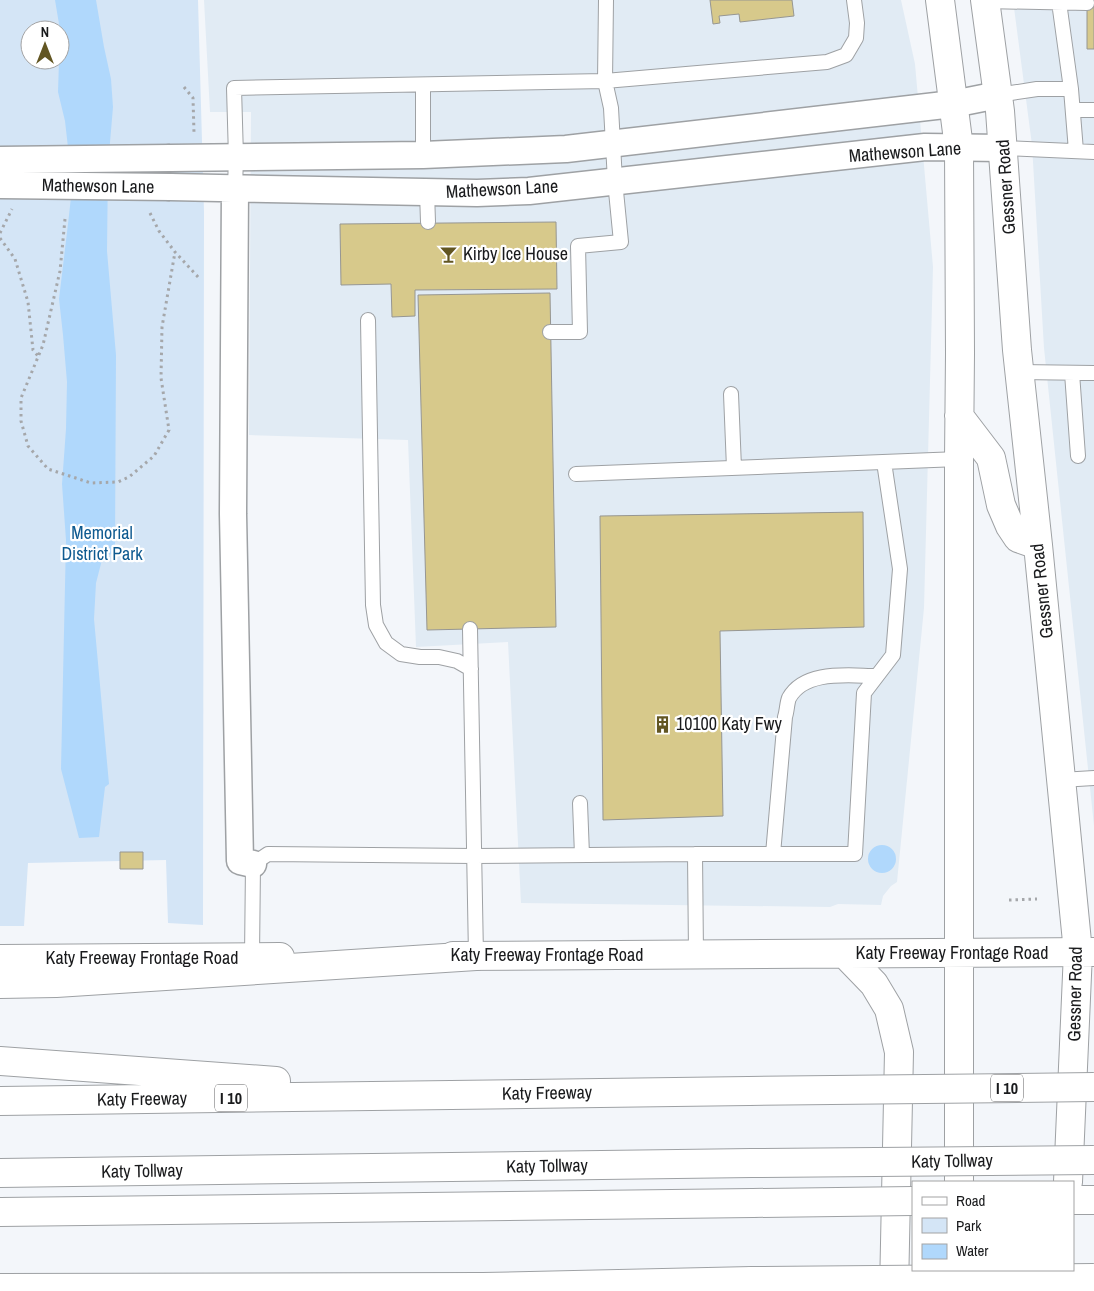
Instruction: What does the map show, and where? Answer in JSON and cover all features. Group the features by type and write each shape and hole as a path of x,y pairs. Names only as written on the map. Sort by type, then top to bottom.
{"main road":[{"path":"940,0 959,148 959,1181"},
{"name":"Gessner Road","path":"985,0 998,95 1019,372 1061,780 1086,952 1068,1181"},
{"path":"959,416 991,458 1001,505 1010,526 1018,538 1038,545"},
{"name":"Katy Freeway Frontage Road","path":"0,959 1086,952"},
{"path":"845,954 874,984 889,1008 899,1052 894,1291"},
{"path":"0,984 56,983 476,956"},
{"path":"0,1061 462,1094"},
{"name":"Katy Freeway","path":"0,1101 1094,1087"},
{"name":"Katy Tollway","path":"0,1173 1094,1160"},
{"path":"1074,1200 1094,1200"},
{"path":"0,1212 912,1201"},
{"path":"959,1271 959,1291"},
{"path":"1063,1291 1064,1271"},
{"path":"0,1288 483,1287 752,1281 1094,1278"},
{"path":"449,1291 483,1287"}],"street":[{"name":"Mathewson Lane","path":"0,160 423,155 566,149 953,104 998,95"},
{"name":"Mathewson Lane","path":"0,185 170,186 477,193 529,191 925,147 1003,148"},
{"path":"235,188 233,514 240,861 253,864"}],"lane":[{"path":"550,332 580,332 578,246 621,242 611,108 605,81 606,0"},
{"path":"235,188 234,88 605,81 827,62 846,55 856,38 857,23 854,0"},
{"path":"985,0 1087,3"},
{"path":"1059,2 1071,89 1076,151"},
{"path":"423,85 423,155"},
{"path":"998,95 1037,89 1071,89"},
{"path":"1073,110 1094,110"},
{"path":"1003,148 1094,152"},
{"path":"427,192 428,222"},
{"path":"368,320 373,605 376,626 386,643 401,654 439,657 457,661 471,669"},
{"path":"1019,372 1094,373"},
{"path":"1072,373 1078,456"},
{"path":"731,394 734,468"},
{"path":"576,474 959,459"},
{"path":"252,957 253,864 268,854 474,856 855,854 864,693 893,655 900,569 884,462"},
{"path":"470,629 476,956"},
{"path":"773,854 789,699 798,685 816,678 841,675 877,676"},
{"path":"1061,780 1094,778"},
{"path":"580,803 582,855"},
{"path":"695,854 696,954"}],"path":[{"path":"184,87 193,98 195,141"},
{"path":"148,208 159,231 199,278"},
{"path":"0,233 13,209"},
{"path":"65,219 60,271 43,345 21,398 21,421 28,446 48,469 91,484 118,482 130,477 154,456 169,430 161,378 162,327 175,252"},
{"path":"0,238 15,259 28,302 33,350 38,356"},
{"path":"1009,900 1037,899"}],"shaded area":[{"path":"204,0 901,0 915,64 933,267 924,608 897,882 883,896 881,905 838,904 830,907 521,903 508,642 416,647 408,440 249,435 251,112 210,112"},
{"path":"1013,0 1094,0 1094,826 1044,348 1032,145"}],"green space":[{"name":"Memorial District Park","path":"0,0 198,0 204,212 203,925 168,923 166,860 28,863 24,926 0,926"}],"water":[{"path":"55,0 96,0 111,79 113,107 108,166 107,251 116,355 115,547 117,553 103,556 96,583 94,619 109,784 105,787 99,837 79,838 61,769 66,540 62,484 67,382 59,299 71,197 71,174 65,121 58,92 59,70 70,70 70,20 58,20"},
{"path":"882,845 892,849 896,859 892,869 882,873 872,869 868,859 872,849"}],"building":[{"path":"710,0 792,0 794,16 740,22 739,14 719,16 720,23 713,24"},
{"path":"1087,0 1094,0 1094,49 1087,49"},
{"name":"Kirby Ice House","path":"556,222 557,289 415,290 415,316 392,317 391,284 341,285 340,224"},
{"path":"550,293 556,627 427,630 418,295"},
{"name":"10100 Katy Fwy","path":"863,512 864,627 720,631 723,816 603,820 600,516"},
{"path":"120,852 143,852 143,869 120,869"}],"place":[{"name":"Kirby Ice House","path":"449,254"},
{"name":"10100 Katy Fwy","path":"662,724"}]}
